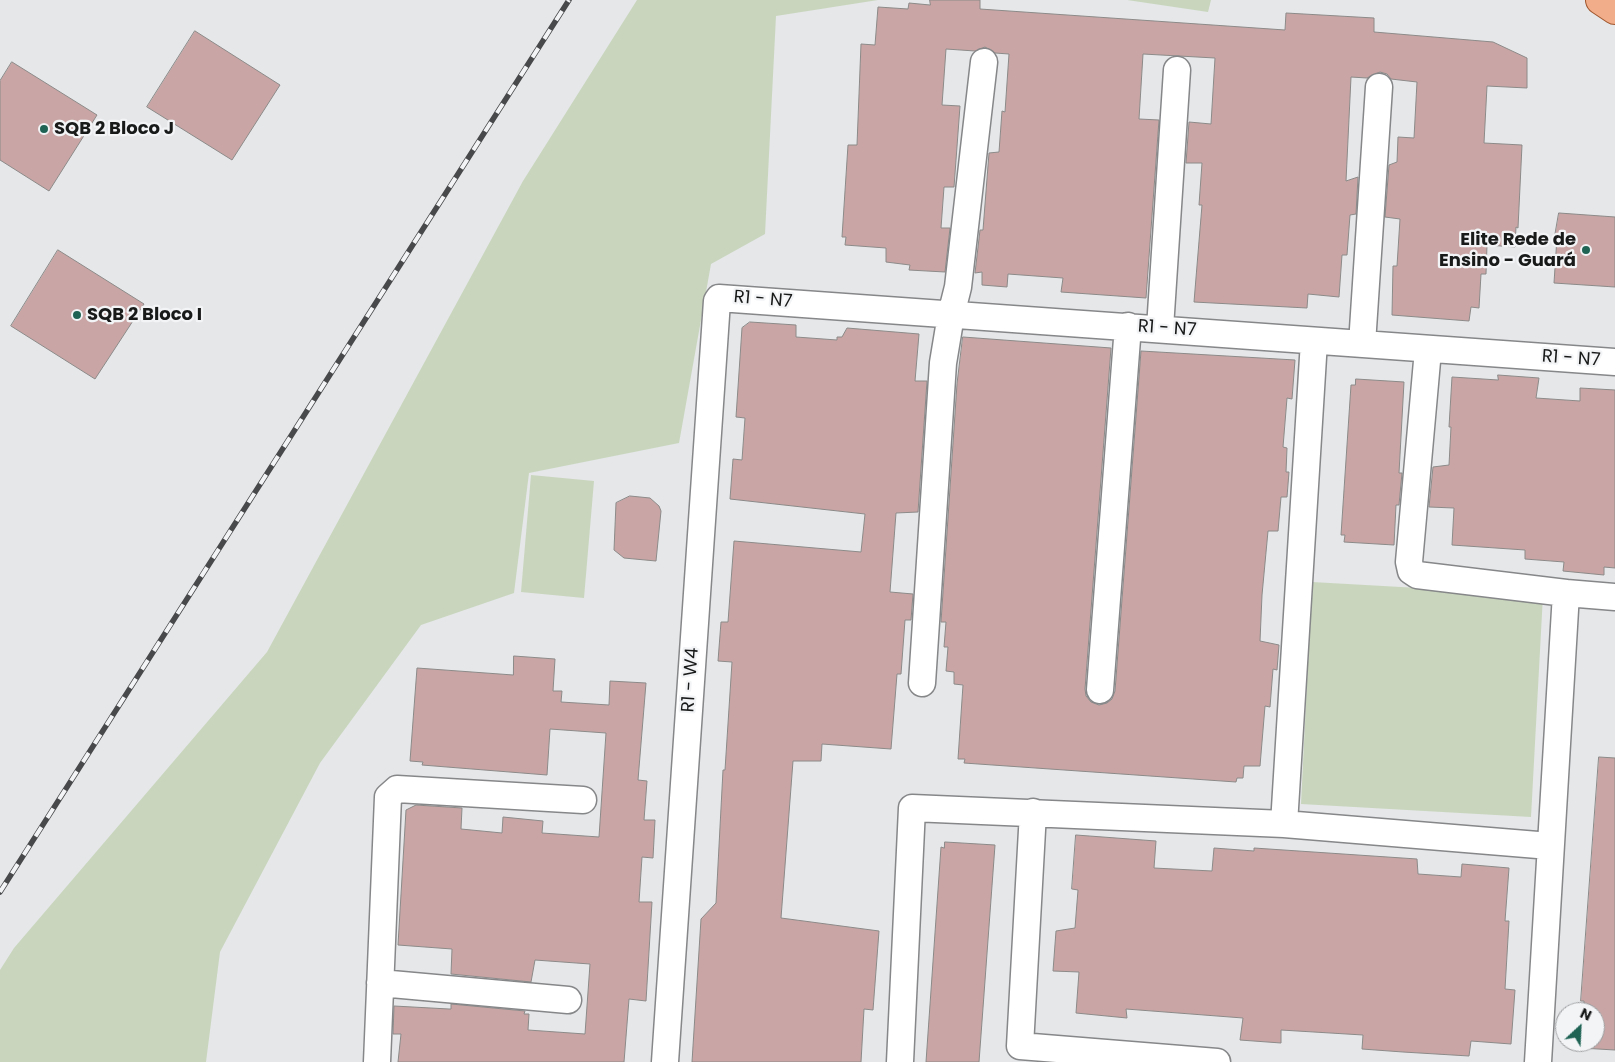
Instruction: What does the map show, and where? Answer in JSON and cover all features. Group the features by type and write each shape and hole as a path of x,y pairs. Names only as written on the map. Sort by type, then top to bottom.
{"main road":[{"path":"1600,0 1615,10"}],"street":[{"path":"922,683 943,363 951,314 958,287 984,62"},
{"path":"1160,328 1177,70"},
{"path":"1362,344 1379,87"},
{"name":"R1 - N7","path":"719,298 1615,362"},
{"name":"R1 - W4","path":"665,1062 715,331 719,298"},
{"path":"1100,690 1128,326"},
{"path":"1284,824 1314,341"},
{"path":"1428,350 1410,562 1411,571 1417,575 1615,597"},
{"path":"1538,1062 1566,593"},
{"path":"376,1062 388,797 397,789 582,800"},
{"path":"900,1062 912,808 1284,824 1550,846"},
{"path":"1033,812 1020,1054 1217,1062"},
{"path":"380,983 568,1000"}],"green space":[{"path":"637,0 878,0 776,16 765,234 711,264 679,443 529,473 514,593 421,625 320,763 220,952 206,1062 0,1062 0,970 14,948 267,652 523,181"},
{"path":"1127,0 1211,0 1208,12"},
{"path":"531,475 594,481 584,598 521,592"},
{"path":"1312,582 1543,595 1531,817 1301,804"}],"building":[{"path":"930,0 980,0 980,9 1285,30 1286,13 1374,18 1374,32 1493,42 1527,58 1527,88 1487,86 1484,143 1522,145 1518,228 1516,227 1515,247 1487,245 1486,274 1481,274 1479,308 1471,307 1469,321 1392,315 1393,266 1397,266 1400,219 1385,217 1389,165 1397,162 1398,137 1414,138 1417,82 1391,79 1387,74 1380,72 1367,78 1351,77 1346,181 1358,177 1356,214 1350,215 1347,255 1342,255 1339,297 1308,294 1307,308 1194,302 1202,205 1199,205 1202,163 1186,163 1189,122 1211,124 1215,58 1143,54 1139,119 1159,120 1146,298 1061,292 1063,278 1008,274 1007,287 982,285 982,272 975,273 980,230 983,230 989,153 999,152 1002,111 1005,112 1009,54 995,53 985,47 975,51 946,49 942,105 960,106 954,187 944,187 941,228 950,228 945,272 909,270 910,265 886,262 886,248 845,245 846,237 842,237 848,145 857,145 861,44 875,45 878,7 908,9 909,3 930,5"},
{"path":"195,31 280,85 232,160 147,107"},
{"name":"SQB 2 Bloco J","path":"12,62 97,115 49,191 0,160 0,81"},
{"name":"Elite Rede de Ensino - Guará","path":"1559,213 1615,217 1615,287 1554,283 1557,237 1555,236"},
{"name":"SQB 2 Bloco I","path":"58,250 144,304 95,379 11,326"},
{"path":"750,322 796,325 796,337 837,340 837,337 842,337 847,328 919,334 915,381 927,381 918,512 896,513 890,592 913,594 911,620 905,620 901,674 897,674 891,749 822,744 821,761 793,761 781,918 879,931 873,1010 864,1009 861,1062 692,1062 701,919 716,903 723,770 725,770 732,662 718,661 721,622 728,622 734,541 861,552 865,514 730,499 733,459 742,460 745,418 736,417 742,328"},
{"path":"963,337 1111,348 1085,689 1086,696 1091,702 1099,705 1107,703 1112,699 1115,691 1141,351 1295,360 1292,399 1287,398 1283,447 1287,448 1286,472 1289,472 1287,497 1281,497 1278,531 1268,531 1262,595 1260,641 1279,645 1277,670 1273,669 1270,707 1265,706 1260,766 1244,766 1243,778 1237,778 1236,782 964,763 965,759 958,759 963,685 954,684 954,672 946,671 948,647 944,647 946,622 941,622 957,384"},
{"path":"1498,375 1539,378 1536,398 1580,401 1580,388 1615,390 1615,568 1604,567 1604,575 1563,571 1564,562 1525,559 1525,550 1452,545 1454,508 1429,507 1433,467 1449,465 1452,377 1498,380"},
{"path":"1356,379 1404,382 1399,473 1402,473 1399,505 1396,505 1394,545 1344,542 1345,535 1341,535 1351,385 1355,385"},
{"path":"630,496 650,498 659,506 661,511 656,561 624,558 614,550 616,503"},
{"path":"514,656 555,659 553,691 562,691 561,702 609,705 610,681 646,683 638,780 647,781 644,820 655,820 653,858 642,857 639,902 652,902 646,1001 629,999 624,1062 398,1062 401,1034 393,1034 394,1006 451,1009 451,1004 525,1011 524,1014 529,1014 528,1030 585,1034 590,964 535,960 531,982 451,974 452,949 398,945 406,810 416,805 462,808 461,829 502,833 503,817 543,821 542,833 599,837 606,733 550,729 547,775 422,765 423,762 410,761 417,668 513,675"},
{"path":"1599,757 1615,758 1615,1050 1605,1049 1605,1002 1581,1001"},
{"path":"1076,835 1156,841 1154,868 1212,871 1214,848 1254,851 1254,848 1417,859 1418,874 1461,877 1462,864 1509,868 1505,921 1509,921 1505,989 1515,990 1511,1044 1471,1041 1469,1056 1403,1052 1362,1049 1363,1035 1281,1030 1281,1043 1240,1040 1243,1018 1126,1009 1127,1018 1076,1013 1079,972 1053,971 1056,931 1075,928 1078,890 1072,889"},
{"path":"945,842 995,845 979,1062 926,1062 941,847 944,848"}],"railway":[{"path":"0,892 569,0"}],"place":[{"name":"SQB 2 Bloco J","path":"44,129"},
{"name":"Elite Rede de Ensino - Guará","path":"1586,250"},
{"name":"SQB 2 Bloco I","path":"77,315"}]}
